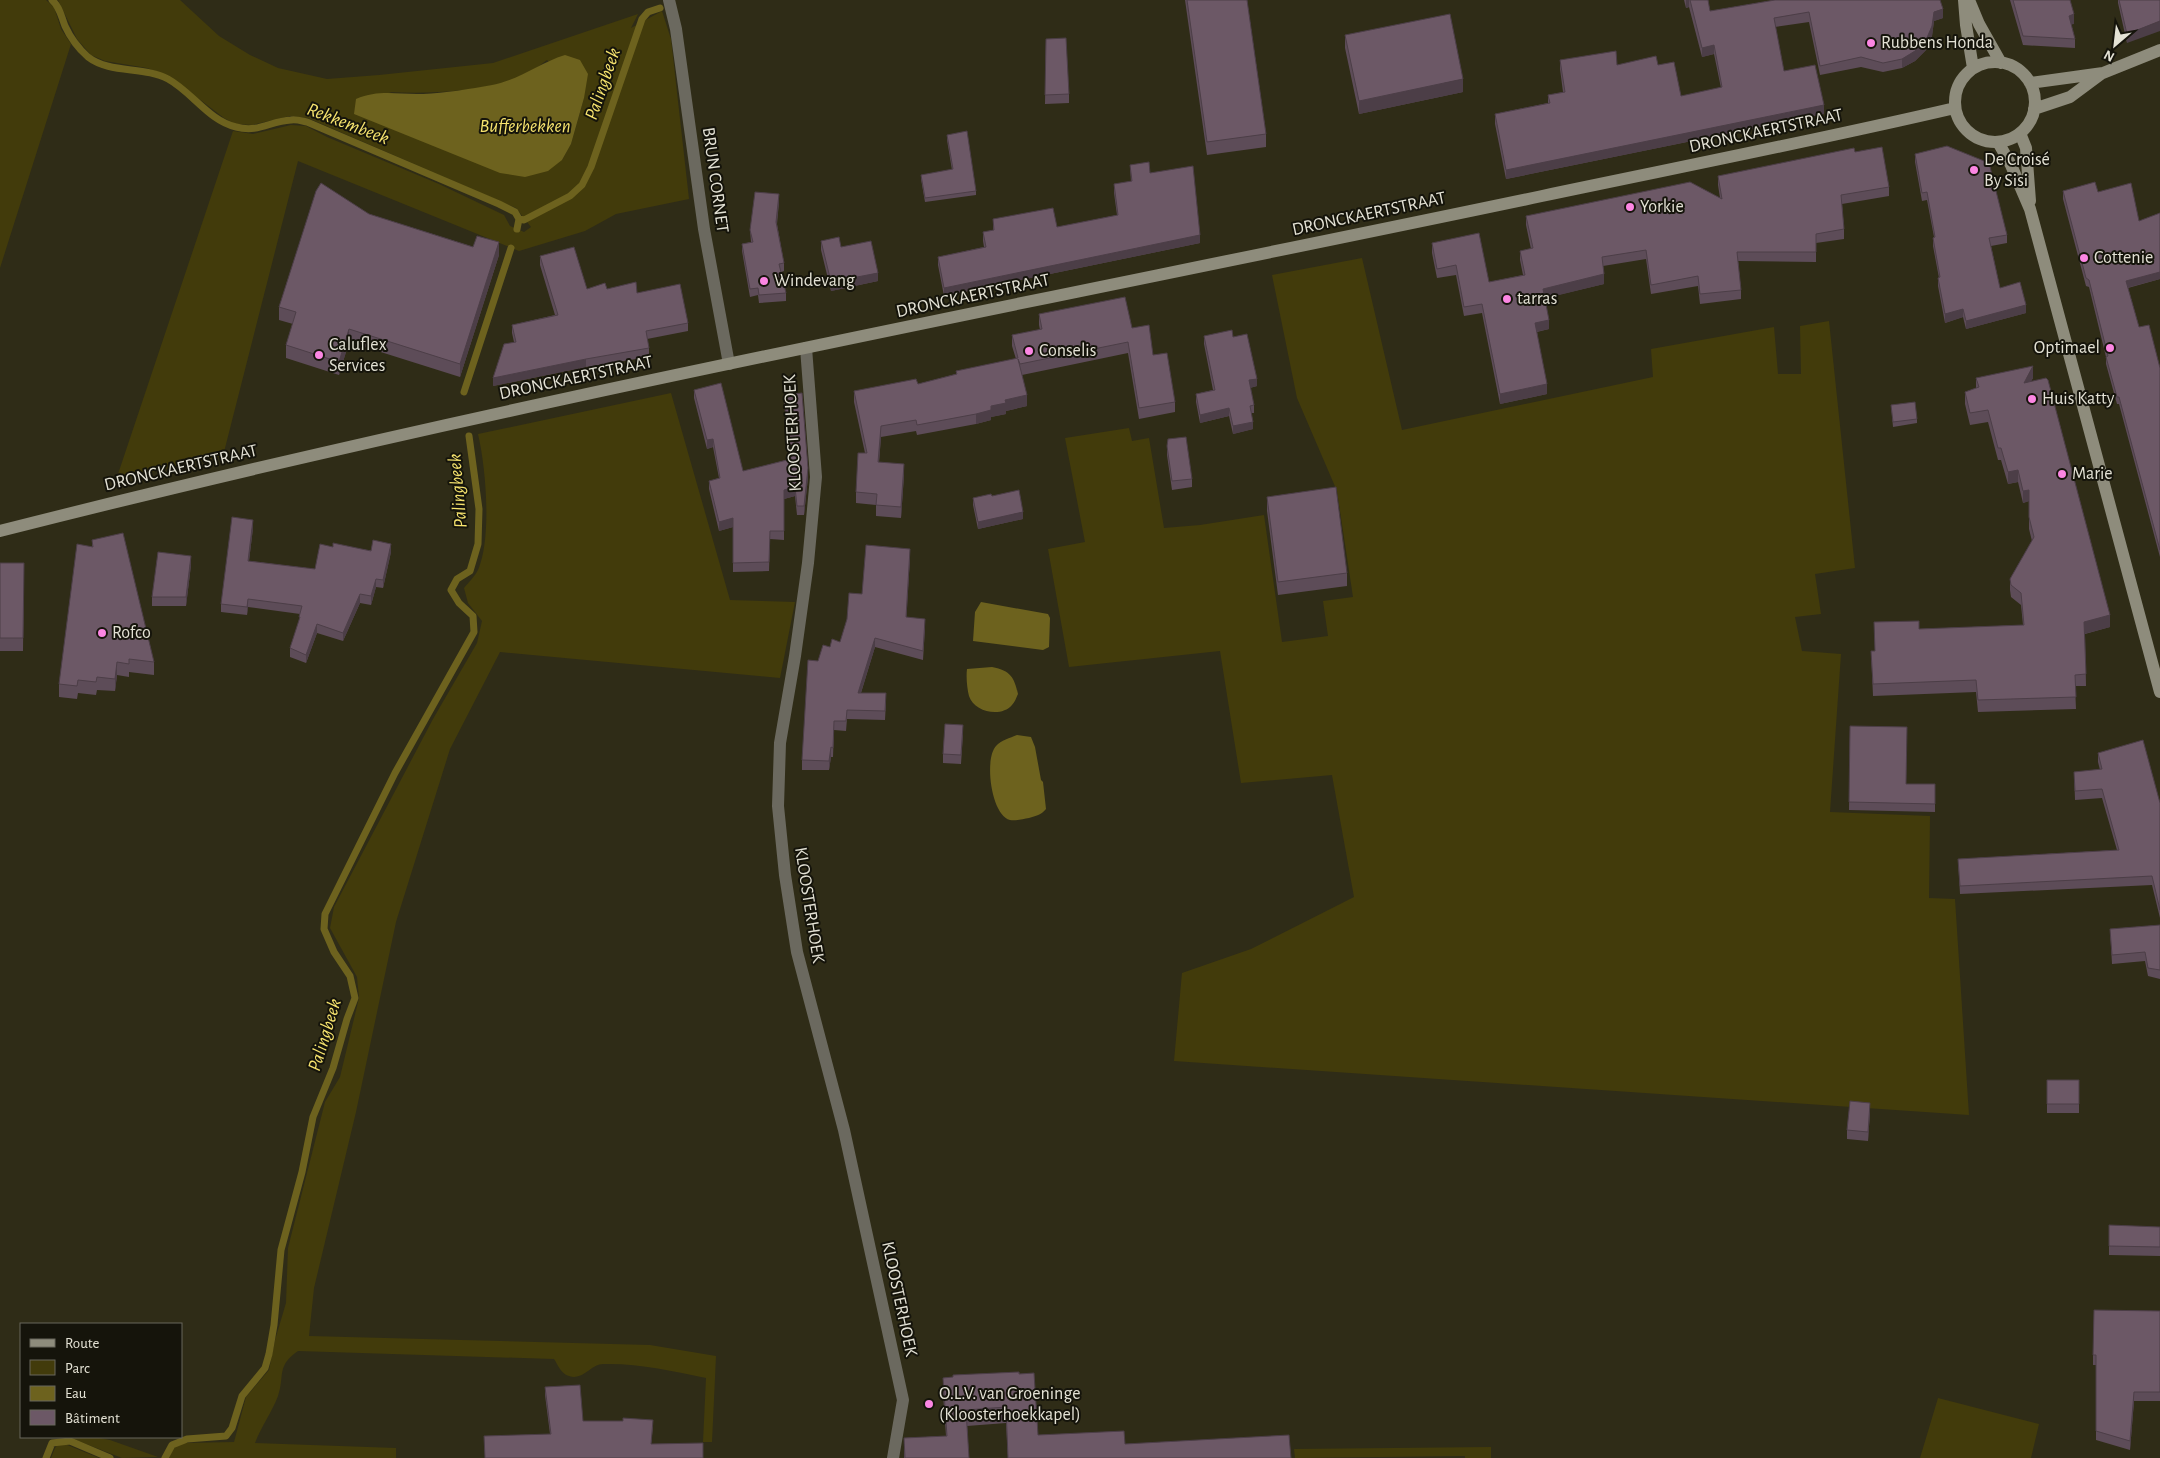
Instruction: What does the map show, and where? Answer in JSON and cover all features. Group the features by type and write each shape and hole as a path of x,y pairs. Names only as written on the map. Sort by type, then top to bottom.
{"main road":[{"path":"1964,0 1973,68"},
{"path":"1969,0 1979,24 2001,62"},
{"path":"2034,109 2070,97 2103,73 2160,50"},
{"path":"1990,62 2001,62 2021,71 2030,83 2035,97 2030,122 2020,133 2010,139 1998,142 1981,139 1969,132 1960,122 1955,108 1960,82 1973,68 1990,62"},
{"path":"2030,83 2103,73"},
{"name":"DRONCKAERTSTRAAT","path":"0,531 140,495 458,421 1955,108"},
{"path":"2020,133 2026,148 2030,208"},
{"path":"1998,142 2011,165 2030,208 2160,692"}],"street":[{"name":"BRUN CORNET","path":"669,0 676,29 704,229 729,364"},
{"name":"KLOOSTERHOEK","path":"806,348 816,477 808,563 780,743 778,806 785,876 797,952 844,1130 903,1400 893,1458"}],"green space":[{"path":"0,0 46,0 54,7 61,29 71,44 0,268"},
{"path":"58,0 180,0 219,36 250,55 278,68 327,79 493,63 638,14 631,28 662,11 671,39 689,199 616,214 585,231 519,251 298,161 223,456 116,480 233,131 253,134 291,125 306,126 327,137 439,184 504,215 510,226 524,232 531,227 516,208 308,118 290,116 252,125 235,124 224,118 169,76 147,68 105,61 91,55 77,39","holes":["547,60 584,98 571,144 562,160 389,92 456,91 490,86 521,77"]},
{"path":"1362,258 1402,430 1653,377 1651,349 1774,327 1778,374 1801,374 1800,326 1829,321 1855,568 1815,574 1821,614 1795,617 1802,651 1841,654 1830,812 1930,816 1929,898 1955,899 1969,1115 1174,1061 1182,973 1251,949 1354,897 1332,775 1241,783 1220,651 1069,667 1048,549 1085,542 1065,438 1129,428 1132,441 1149,438 1164,528 1200,525 1264,515 1282,642 1328,636 1323,601 1353,597 1337,491 1297,398 1272,275"},
{"path":"671,393 730,600 795,602 780,678 500,652 450,749 396,922 356,1112 314,1288 309,1336 650,1345 716,1356 712,1442 703,1442 706,1378 655,1368 616,1364 599,1365 574,1377 564,1373 554,1359 298,1351 291,1356 284,1367 278,1396 255,1443 396,1448 396,1458 169,1458 175,1445 184,1443 234,1442 246,1397 269,1370 275,1340 286,1303 288,1248 325,1102 340,1077 359,998 357,977 330,928 334,907 433,719 477,643 482,621 468,603 464,588 478,570 485,540 485,484 478,434"},
{"path":"1938,1398 2039,1424 2031,1458 1920,1458"},
{"path":"71,1438 110,1440 158,1457 122,1458"},
{"path":"60,1442 99,1458 51,1458"},
{"path":"1491,1447 1491,1458 1465,1458 1465,1456 1295,1458 1294,1449"}],"water":[{"name":"Bufferbekken","path":"565,55 580,60 588,74 584,98 571,144 562,160 548,171 525,177 500,173 354,114 356,99 365,96 381,93 414,94 458,91 502,83"},
{"path":"981,602 1048,614 1050,618 1049,647 1043,650 973,641 975,612"},
{"path":"992,667 1004,671 1011,676 1018,694 1015,701 1007,709 995,712 982,709 972,702 968,693 967,679 967,669"},
{"path":"1017,735 1031,737 1035,747 1041,780 1043,782 1046,809 1034,817 1010,820 1003,816 994,798 991,786 990,762 992,753 998,744"}],"building":[{"path":"1187,0 1247,0 1266,134 1207,142"},
{"path":"1690,0 1708,0 1710,11 1775,0 1940,0 1943,9 1934,12 1932,26 1926,40 1915,51 1902,59 1883,63 1861,57 1820,66 1809,12 1774,18 1784,71 1815,65 1824,105 1506,170 1495,114 1550,103 1548,95 1565,92 1560,60 1616,51 1617,65 1656,56 1658,65 1674,62 1681,96 1722,87 1714,45 1702,48"},
{"path":"2013,0 2070,0 2074,14 2069,16 2075,39 2023,36"},
{"path":"2119,0 2160,0 2160,21 2127,34"},
{"path":"1450,14 1463,79 1359,101 1345,35"},
{"path":"1066,38 1069,94 1045,95 1046,39"},
{"path":"967,131 976,191 925,198 921,175 953,169 947,135"},
{"path":"1947,146 1989,163 2007,235 1989,238 2000,288 2020,282 2026,305 1966,321 1963,309 1945,314 1938,278 1940,277 1933,238 1935,237 1927,192 1922,193 1915,154"},
{"path":"1882,147 1889,187 1841,195 1844,229 1816,234 1816,252 1737,252 1741,290 1700,294 1698,276 1651,285 1646,250 1602,257 1604,274 1543,289 1549,320 1535,323 1547,384 1500,394 1482,304 1464,307 1456,265 1437,269 1432,243 1479,233 1489,282 1525,275 1520,251 1533,248 1526,216 1690,182 1722,199 1718,176 1854,148 1855,152"},
{"path":"1149,162 1150,173 1193,166 1200,235 944,288 938,257 986,247 983,232 994,230 993,219 1053,208 1057,227 1118,215 1114,184 1132,181 1130,165"},
{"path":"2095,182 2098,192 2131,183 2139,221 2160,213 2160,272 2126,281 2139,327 2149,325 2160,368 2160,550 2119,397 2117,397 2106,357 2108,356 2089,280 2086,278 2063,191"},
{"path":"321,183 369,214 473,247 477,236 499,242 460,364 349,329 339,362 286,345 296,312 279,307 316,191"},
{"path":"755,192 779,194 776,222 784,263 779,264 786,293 759,295 758,288 750,289 742,244 753,242 750,230"},
{"path":"839,237 841,247 871,241 878,273 831,282 821,241"},
{"path":"574,247 587,289 605,283 607,289 636,282 637,293 680,284 688,323 646,331 649,348 493,378 504,344 516,342 512,325 558,315 540,256"},
{"path":"1125,297 1132,328 1149,325 1153,355 1167,353 1175,402 1139,408 1128,342 1020,364 1018,359 1027,395 1005,400 1006,403 991,406 991,410 976,414 917,425 916,420 881,426 878,462 904,464 901,507 876,505 877,494 856,492 858,453 867,453 854,391 916,379 918,384 957,374 956,371 1018,358 1012,335 1042,329 1039,314"},
{"path":"1232,330 1233,337 1247,334 1257,379 1249,380 1254,405 1250,406 1253,422 1233,426 1229,408 1200,415 1196,394 1215,390 1204,336"},
{"path":"2033,366 2024,383 2046,378 2048,380 2110,615 2084,622 2086,674 2075,675 2076,697 1978,700 1976,680 1873,684 1871,651 1875,651 1874,622 1919,621 1919,629 2024,625 2021,593 2011,585 2010,579 2034,537 2029,517 2029,490 2023,491 2018,470 2008,472 2001,448 1998,448 1988,410 1970,413 1965,392 1979,387 1976,378"},
{"path":"721,383 743,471 791,459 784,395 802,393 808,468 804,506 797,506 795,487 784,490 784,531 770,531 769,562 733,563 733,518 719,522 709,481 720,478 713,439 707,440 694,390"},
{"path":"1915,402 1917,419 1893,422 1891,405"},
{"path":"1186,437 1192,479 1172,481 1167,446 1168,439"},
{"path":"1336,487 1347,573 1278,582 1267,497"},
{"path":"1019,490 1023,512 978,522 973,498"},
{"path":"232,517 253,520 248,561 315,569 320,544 333,547 333,543 371,551 373,540 391,544 383,580 376,579 371,596 360,594 343,633 317,624 306,655 290,648 302,606 248,599 247,607 221,604"},
{"name":"Rofco","path":"123,533 154,662 129,659 129,664 117,662 115,679 97,677 96,682 78,680 77,686 59,684 77,544 93,547 92,540"},
{"path":"866,545 910,549 906,617 925,619 923,651 875,638 858,693 886,693 885,711 847,710 846,721 834,721 833,748 831,747 829,761 802,760 808,660 818,661 823,645 830,647 832,639 840,642 847,619 849,593 862,594"},
{"path":"158,552 191,556 186,597 152,597"},
{"path":"0,563 24,563 23,638 0,638"},
{"path":"945,724 963,725 961,755 943,754"},
{"path":"1850,726 1907,727 1906,784 1935,784 1935,804 1849,802"},
{"path":"2143,740 2160,803 2160,910 2152,876 1960,886 1958,859 2119,850 2102,789 2075,791 2074,772 2102,769 2098,753"},
{"path":"2160,925 2160,970 2148,968 2145,952 2112,955 2110,929"},
{"path":"2047,1080 2079,1080 2079,1104 2047,1104"},
{"path":"1850,1101 1870,1103 1868,1132 1847,1130"},
{"path":"2109,1225 2160,1227 2160,1247 2109,1246"},
{"path":"2094,1310 2160,1311 2160,1392 2134,1392 2130,1441 2096,1431 2096,1355 2093,1355"},
{"path":"1019,1372 1019,1374 1034,1373 1038,1435 1124,1431 1125,1444 1289,1435 1291,1458 1008,1458 1006,1407 966,1410 969,1458 905,1458 904,1438 947,1436 943,1378 953,1377 953,1375"},
{"path":"580,1385 583,1421 623,1421 623,1418 653,1420 651,1444 703,1443 703,1458 485,1458 484,1436 551,1434 545,1387"}],"waterway":[{"name":"Rekkembeek","path":"52,0 59,9 69,34 88,57 106,66 148,72 168,79 185,91 209,113 226,124 251,129 284,121 307,122 499,204 515,212 519,219"},
{"name":"Palingbeek","path":"517,229 519,219 524,220 570,196 582,185 591,167 642,19 648,12 660,8"},
{"name":"Palingbeek","path":"464,392 511,248"},
{"name":"Palingbeek","path":"165,1458 172,1445 187,1439 226,1436 232,1428 242,1396 265,1368 274,1325 281,1250 302,1172 313,1117 333,1068 355,998 350,976 334,952 324,929 325,914 395,773 474,632 473,616 459,603 451,590 457,579 470,571 478,544 479,509 469,436"},
{"name":"Palingbeek","path":"46,1458 52,1443 70,1441 110,1458"}],"place":[{"name":"Rubbens Honda","path":"1871,43"},
{"name":"De Croisé By Sisi","path":"1974,170"},
{"name":"Yorkie","path":"1630,207"},
{"name":"Cottenie","path":"2084,258"},
{"name":"Windevang","path":"764,281"},
{"name":"tarras","path":"1507,299"},
{"name":"Optimael","path":"2110,348"},
{"name":"Conselis","path":"1029,351"},
{"name":"Caluflex Services","path":"319,355"},
{"name":"Huis Katty","path":"2032,399"},
{"name":"Marie","path":"2062,474"},
{"name":"Rofco","path":"102,633"},
{"name":"O.L.V. van Groeninge (Kloosterhoekkapel)","path":"929,1404"}]}
